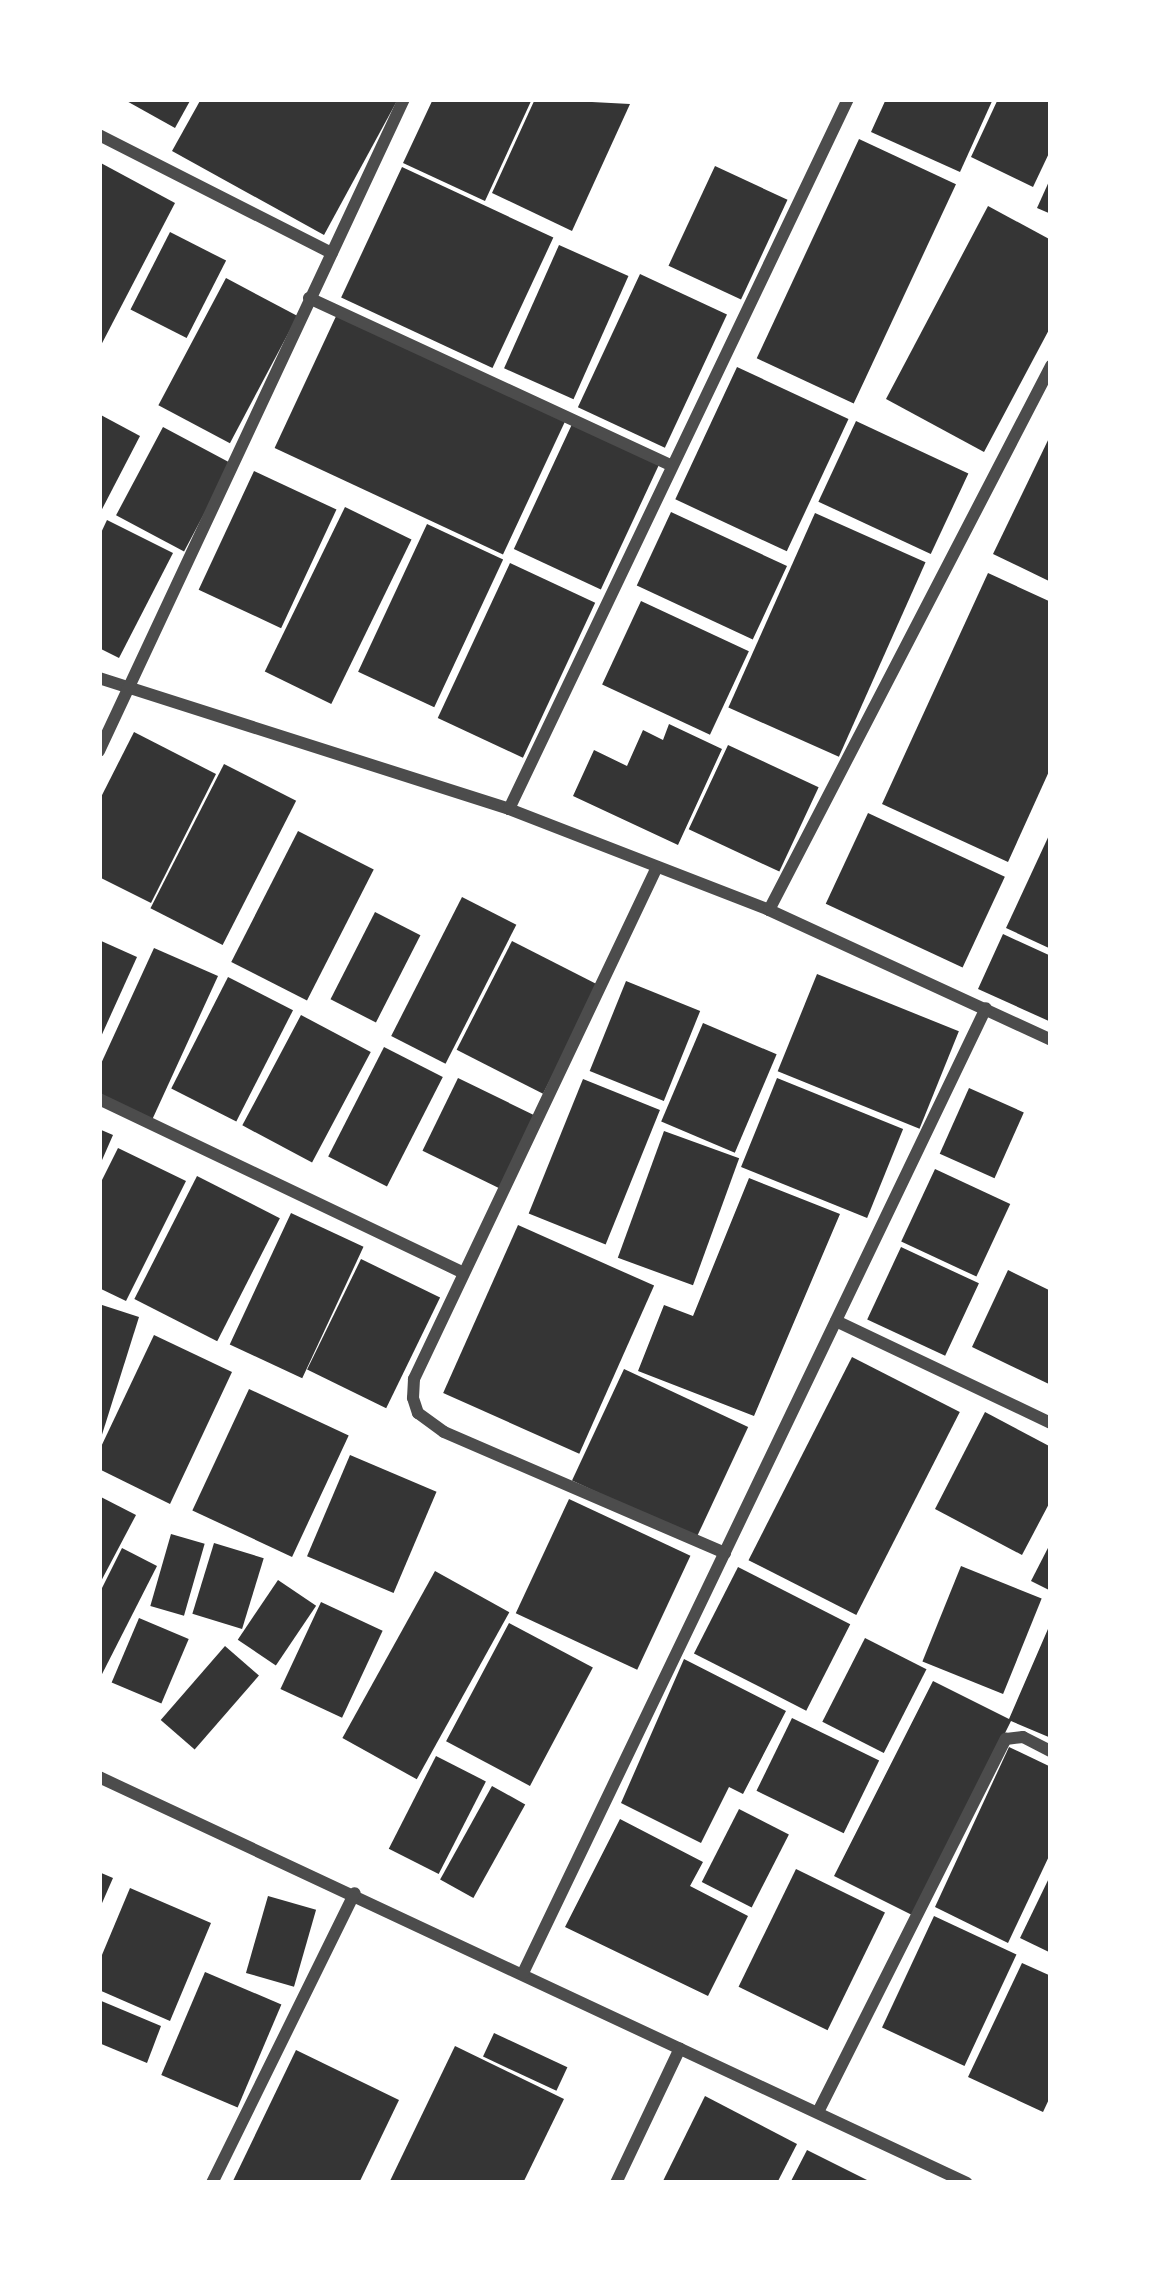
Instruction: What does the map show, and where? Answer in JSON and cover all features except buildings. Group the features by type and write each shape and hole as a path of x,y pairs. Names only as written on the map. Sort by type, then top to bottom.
{"street":[{"path":"99,751 404,99"},
{"path":"509,809 668,464 848,99"},
{"path":"99,135 332,253"},
{"path":"309,298 668,464"},
{"path":"769,910 1045,394 1051,366"},
{"path":"99,677 126,690 509,809 769,910 1051,1040"},
{"path":"658,867 414,1379 418,1413 444,1432 725,1552"},
{"path":"523,1973 986,1008"},
{"path":"99,1099 463,1273"},
{"path":"836,1321 1051,1423"},
{"path":"818,2113 1006,1739 1023,1737 1051,1751"},
{"path":"99,1777 967,2183"},
{"path":"212,2183 355,1893"},
{"path":"616,2183 680,2048"}]}
